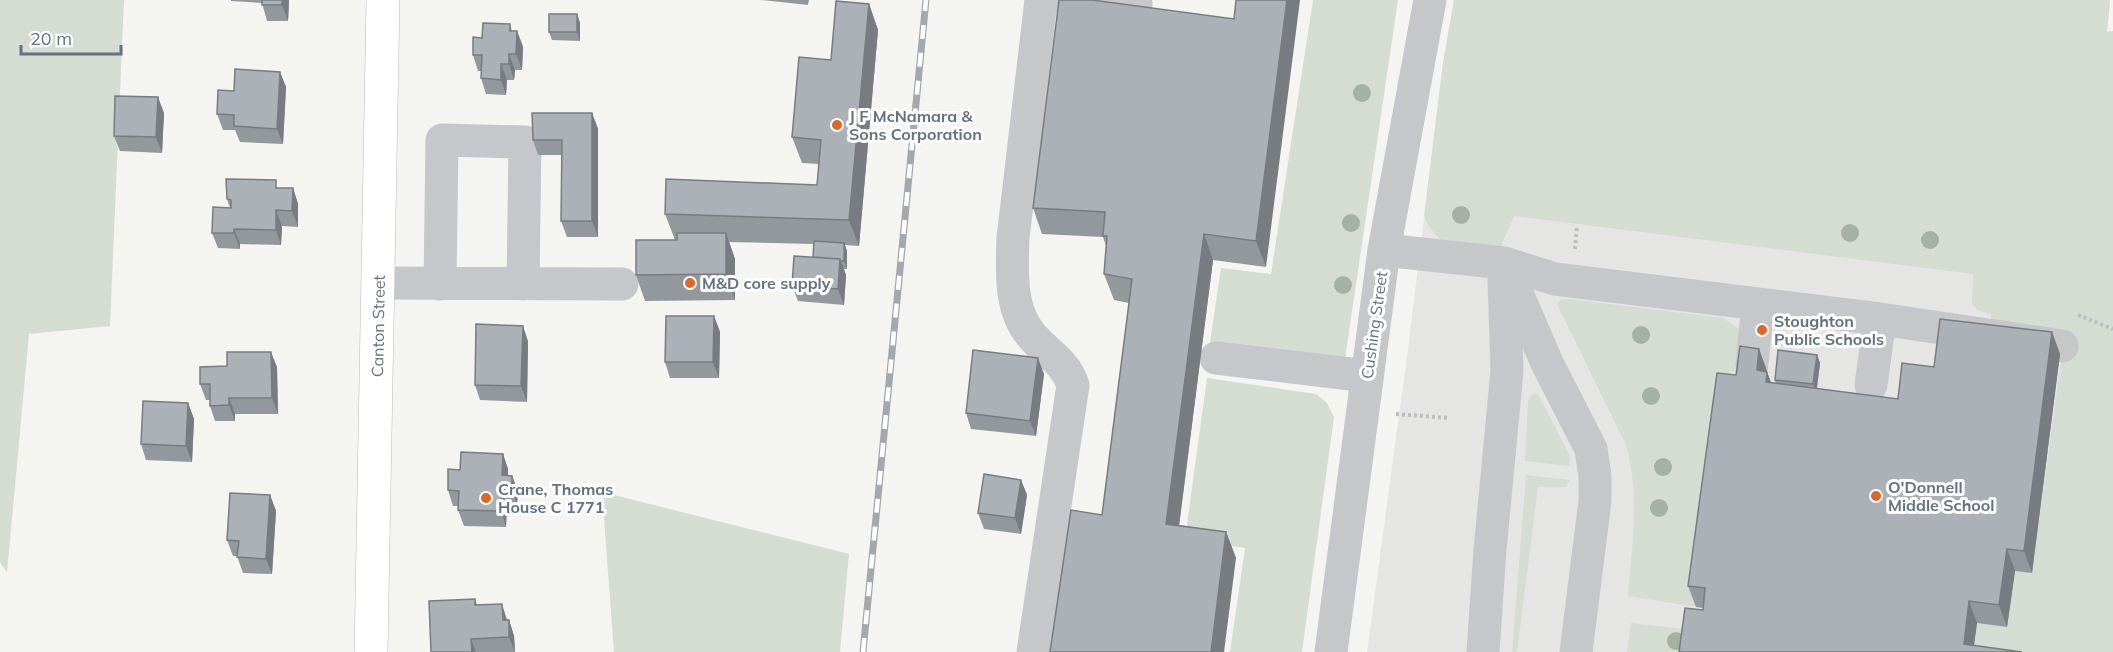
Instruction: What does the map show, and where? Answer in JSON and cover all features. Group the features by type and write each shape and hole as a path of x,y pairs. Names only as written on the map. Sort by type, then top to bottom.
{"main road":[{"name":"Canton Street","path":"371,652 383,0"}],"street":[{"path":"1033,652 1073,386 1062,364 1032,336 1024,324 1015,299 1012,271 1013,238 1041,0"},
{"path":"1067,0 1136,4"},
{"name":"Cushing Street","path":"1331,652 1384,250 1430,0"},
{"path":"440,284 442,140 525,142 523,284"},
{"path":"1384,250 1504,263 1555,279 1880,319 2062,345"},
{"path":"1483,652 1507,371 1504,263"},
{"path":"1504,263 1547,363 1591,449 1595,476 1595,501 1576,652"},
{"path":"379,283 622,284"},
{"path":"1752,364 1758,304"},
{"path":"1871,385 1880,319"},
{"path":"1216,358 1367,376"}],"path":[{"path":"1574,253 1577,226"},
{"path":"1394,414 1449,418"}],"shaded area":[{"path":"0,0 124,0 110,326 29,334 7,573 0,562"},
{"path":"1313,0 1398,0 1345,359 1210,342 1221,268 1271,274"},
{"name":"Stoughton Public Schools","path":"1454,0 2110,0 2107,32 2113,31 2113,652 1367,652 1408,349 1443,63"},
{"path":"1454,0 2110,0 2107,32 2113,31 2113,652 1973,652 1977,623 2006,627 2015,571 2032,572 2062,354 1990,324 1991,314 1979,311 1972,304 1973,274 1514,216 1501,246 1442,241 1434,233 1424,216 1443,63"},
{"path":"1569,299 1723,318 1739,329 1748,373 1729,371 1696,607 1628,596 1634,520 1630,464 1626,445 1557,304 1560,300"},
{"path":"1207,378 1316,394 1327,403 1334,417 1302,652 1230,652 1245,548 1185,539"},
{"path":"1534,393 1538,394 1570,456 1569,466 1525,461 1528,401"},
{"path":"1526,475 1570,480 1566,487 1538,487 1517,652 1512,652"},
{"path":"602,492 849,554 840,652 614,652"},
{"path":"1631,623 1693,630 1690,652 1627,652"}],"building":[{"path":"262,0 282,0 282,5 262,5"},
{"path":"1059,0 1092,0 1234,19 1236,0 1287,0 1256,241 1204,234 1166,524 1226,532 1211,652 1050,652 1071,510 1102,515 1132,279 1104,274 1107,236 1103,236 1105,212 1033,208"},
{"path":"836,1 869,4 849,220 665,214 666,179 817,185 821,140 792,137 799,57 831,60"},
{"path":"549,14 577,14 577,32 549,32"},
{"path":"483,23 510,24 510,31 517,31 516,54 509,54 509,64 501,64 501,80 481,78 482,55 473,55 473,37 482,38"},
{"path":"235,69 280,72 277,129 234,126 234,115 217,114 218,90 234,91"},
{"path":"115,96 158,97 156,137 114,136"},
{"path":"532,113 592,113 592,221 561,221 562,140 533,140"},
{"path":"226,179 276,180 276,188 293,188 292,211 276,210 276,230 234,229 234,233 212,233 213,207 231,208 231,200 227,199"},
{"path":"677,233 726,233 726,274 636,275 636,240 677,240"},
{"path":"814,241 844,243 844,261 813,257"},
{"path":"794,256 840,259 838,289 792,286"},
{"path":"666,316 714,316 713,362 665,362"},
{"name":"O'Donnell Middle School","path":"1940,319 2052,332 2024,551 2007,549 1999,605 1969,601 1964,644 2022,652 1679,652 1685,608 1703,610 1705,588 1688,586 1717,373 1736,375 1740,346 1759,349 1757,370 1767,372 1766,382 1898,399 1902,363 1934,367"},
{"path":"476,324 523,326 521,386 475,385"},
{"path":"973,350 1038,358 1030,421 966,413"},
{"path":"1778,350 1817,355 1813,384 1775,380"},
{"path":"227,352 271,352 272,398 229,398 229,405 210,406 210,384 200,384 200,367 227,366"},
{"path":"143,401 188,403 186,446 141,444"},
{"name":"Crane, Thomas House C 1771","path":"461,452 503,454 502,475 512,476 512,490 501,490 501,511 458,510 459,491 448,490 448,469 460,470"},
{"path":"984,474 1021,480 1015,518 978,513"},
{"path":"230,493 270,495 266,559 237,557 239,541 227,540"},
{"path":"475,599 475,605 502,604 503,620 509,620 509,637 471,639 472,652 431,652 429,601"}],"railway":[{"path":"863,652 926,0"}],"place":[{"name":"J F McNamara & Sons Corporation","path":"837,125"},
{"name":"M&D core supply","path":"690,283"},
{"name":"Stoughton Public Schools","path":"1762,330"},
{"name":"O'Donnell Middle School","path":"1876,496"},
{"name":"Crane, Thomas House C 1771","path":"486,498"}]}
